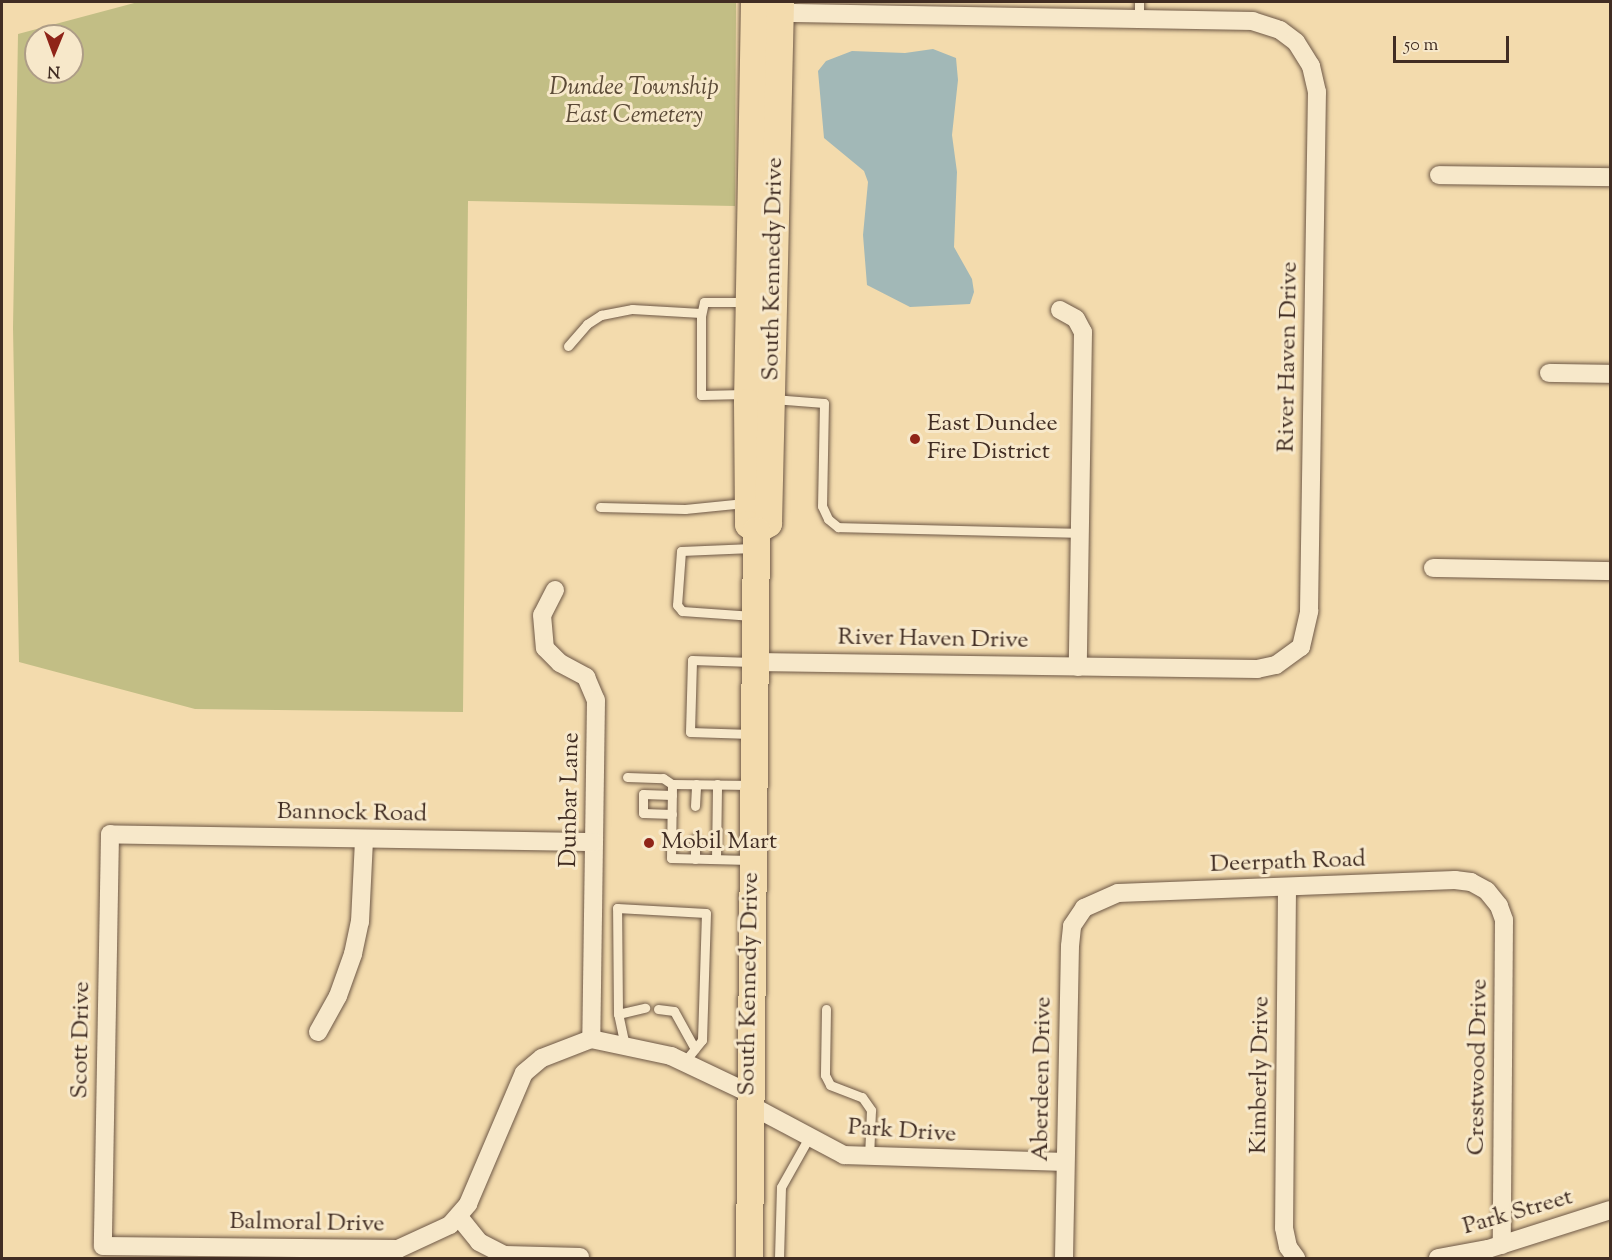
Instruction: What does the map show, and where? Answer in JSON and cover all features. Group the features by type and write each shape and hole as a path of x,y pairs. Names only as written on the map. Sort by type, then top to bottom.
{"main road":[{"name":"South Kennedy Drive","path":"754,2 748,302 759,396 768,523 756,539"},
{"name":"South Kennedy Drive","path":"749,1258 748,1099 756,539 748,524 747,503 759,396 780,7"}],"street":[{"name":"River Haven Drive","path":"755,662 1266,668 1297,651 1307,626 1316,80 1296,42 1268,25 1139,10 780,7"},
{"path":"1439,175 1611,177"},
{"path":"1060,310 1077,319 1083,332 1078,667"},
{"path":"1549,373 1611,374"},
{"path":"1433,568 1611,571"},
{"name":"Dunbar Lane","path":"555,590 542,615 545,648 560,663 586,677 596,700 591,1039"},
{"name":"Bannock Road","path":"110,834 594,842"},
{"name":"Scott Drive","path":"103,1246 110,834"},
{"path":"318,1032 338,996 353,954 360,922 364,839"},
{"name":"Deerpath Road","path":"1087,905 1118,893 1455,880 1475,884 1490,894"},
{"name":"Kimberly Drive","path":"1287,888 1284,1228 1287,1244 1296,1258"},
{"name":"Crestwood Drive","path":"1490,894 1501,908 1505,929 1502,1245"},
{"name":"Aberdeen Drive","path":"1064,1258 1071,934 1075,919 1087,905"},
{"path":"580,1257 505,1255 479,1242 459,1217 468,1204 524,1073 542,1058 591,1039 690,1055 748,1099"},
{"name":"Park Drive","path":"748,1099 808,1139 844,1155 1065,1162"},
{"name":"Park Street","path":"1438,1258 1502,1245 1611,1210"},
{"name":"Balmoral Drive","path":"103,1246 399,1249 459,1217"}],"lane":[{"path":"748,302 704,302 701,313 701,394 759,396 824,403 822,506 830,522 838,527 1080,533"},
{"path":"568,346 587,324 602,315 632,309 701,313"},
{"path":"600,507 685,509 747,503"},
{"path":"756,539 681,551 677,605 682,611 756,616"},
{"path":"753,734 690,732 692,660 755,662"},
{"path":"627,777 663,778 672,784 753,785"},
{"path":"672,784 671,858 752,860"},
{"path":"695,806 696,784"},
{"path":"716,860 717,784"},
{"path":"672,795 643,794 643,813 672,814"},
{"path":"695,839 695,859"},
{"path":"625,1046 618,1014 617,908 706,913 702,1040 690,1055"},
{"path":"618,1014 645,1008"},
{"path":"658,1009 674,1011 690,1055"},
{"path":"826,1009 825,1075 830,1085 862,1097 871,1110 869,1157"},
{"path":"779,1258 782,1187 808,1139"}],"green space":[{"name":"Dundee Township East Cemetery","path":"138,2 736,2 735,206 468,201 463,712 195,709 19,662 13,328 18,34 24,32 24,84 84,84 84,24 56,24"}],"shaded area":[{"path":"933,49 956,58 958,80 952,135 957,172 954,247 972,279 974,292 970,304 910,307 867,285 863,235 868,182 864,171 824,138 818,71 826,61 852,51 905,53"}],"place":[{"name":"East Dundee Fire District","path":"915,439"},
{"name":"Mobil Mart","path":"649,843"}]}
